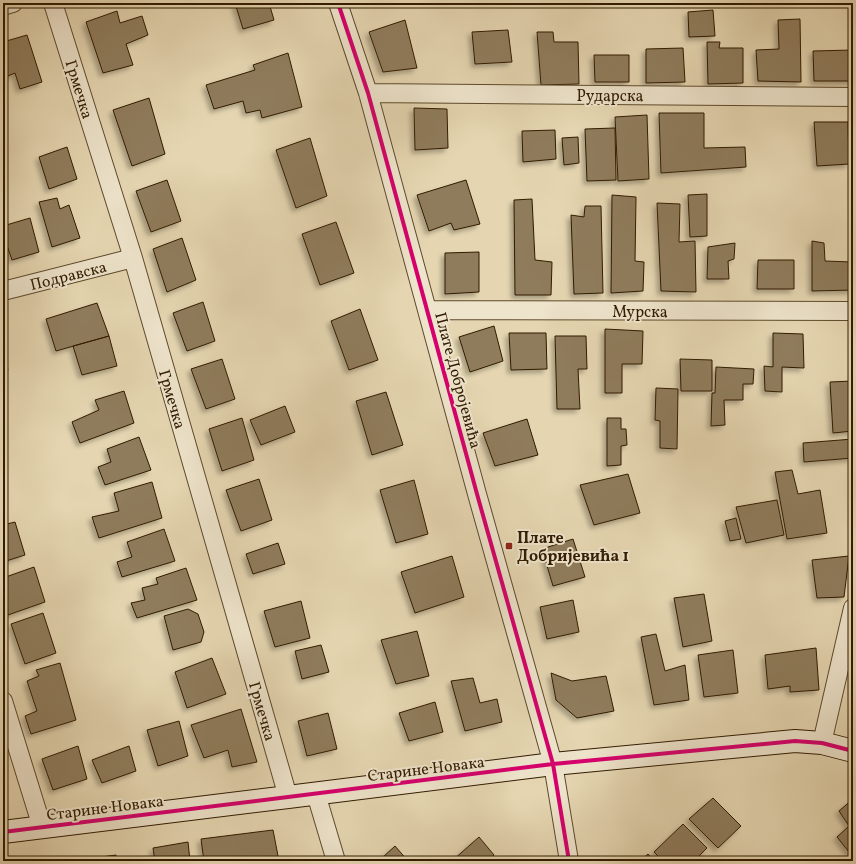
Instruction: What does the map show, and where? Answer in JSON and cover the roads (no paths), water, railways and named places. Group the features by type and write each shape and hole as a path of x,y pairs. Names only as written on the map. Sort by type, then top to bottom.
{"street":[{"path":"3,6 13,3"},
{"name":"Грмечка","path":"53,3 133,258 288,797"},
{"name":"Плате Добројевића","path":"338,3 368,93 477,494 553,764 569,861"},
{"name":"Рударска","path":"368,93 853,97"},
{"name":"Подравска","path":"3,291 133,258"},
{"name":"Мурска","path":"427,310 853,311"},
{"path":"822,743 853,608"},
{"path":"3,701 42,826"},
{"name":"Старине Новака","path":"3,832 553,764 795,741 822,743 853,751"},
{"path":"316,794 336,861"}],"place":[{"name":"Плате Добријевића 1","path":"509,546"}]}
